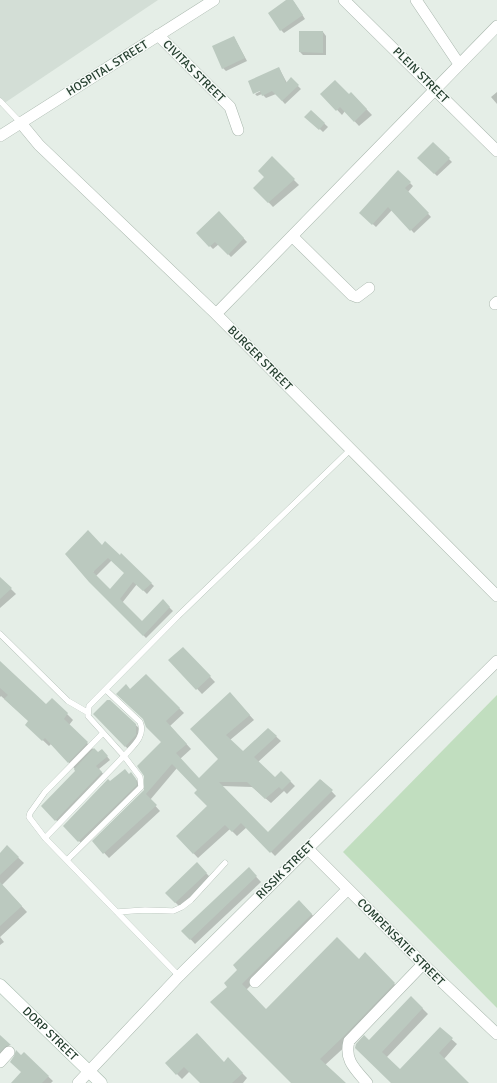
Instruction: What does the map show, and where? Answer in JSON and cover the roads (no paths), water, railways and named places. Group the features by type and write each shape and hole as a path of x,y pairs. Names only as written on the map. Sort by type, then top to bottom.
{"street":[{"name":"HOSPITAL STREET","path":"0,136 214,0"},
{"name":"PLEIN STREET","path":"344,0 497,151"},
{"path":"416,0 459,64"},
{"path":"216,314 497,26"},
{"name":"CIVITAS STREET","path":"158,35 230,107 238,130"},
{"name":"BURGER STREET","path":"20,122 39,145 216,314 497,596"},
{"path":"292,236 352,295 357,297 369,288"},
{"name":"RISSIK STREET","path":"78,1083 179,976 497,661"},
{"name":"COMPENSATIE STREET","path":"307,848 423,964 497,1034"},
{"path":"255,982 348,889"},
{"path":"367,1083 350,1063 347,1056 349,1041 423,964"},
{"name":"DORP STREET","path":"0,985 90,1070 101,1083"},
{"path":"0,1062 9,1052"}],"lane":[{"path":"0,101 20,122"},
{"path":"87,712 89,706 178,616 351,449"},
{"path":"0,634 68,701 87,712 88,716 124,756 140,777 141,787 67,860"},
{"path":"46,838 124,756 142,733 140,722 106,690"},
{"path":"103,733 45,792 30,813 32,821 46,838 179,976"},
{"path":"118,912 145,910 173,911 182,908 225,863"}]}
